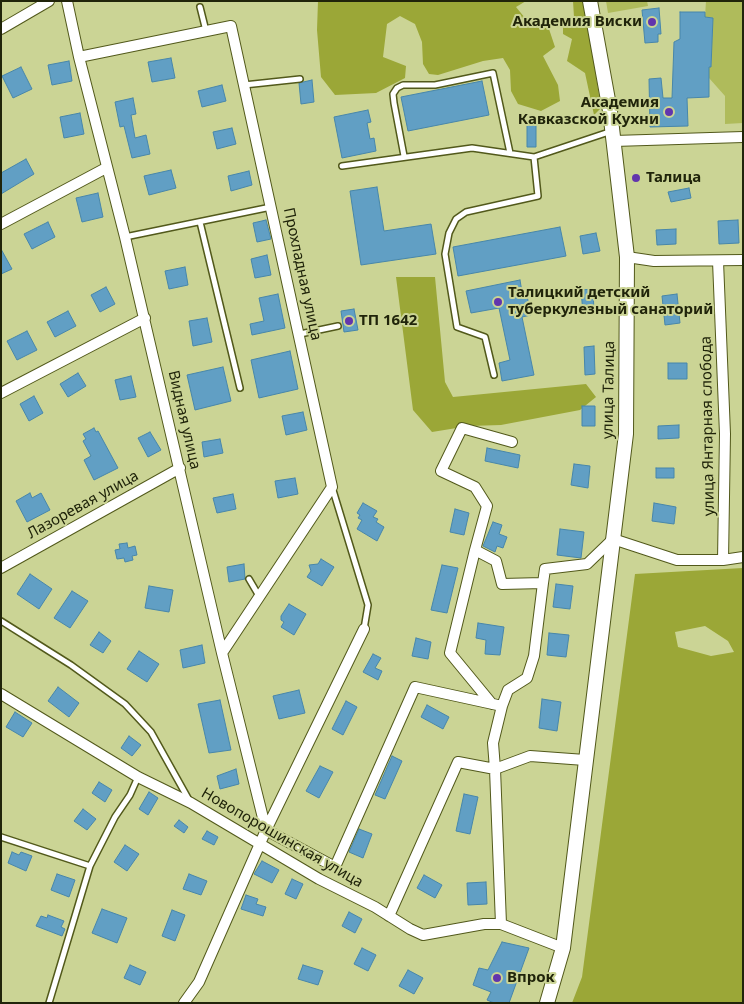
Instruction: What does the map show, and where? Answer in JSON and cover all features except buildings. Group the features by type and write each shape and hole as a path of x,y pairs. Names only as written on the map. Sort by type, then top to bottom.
{"street":[{"path":"1,29 49,1"},
{"name":"Видная улица","path":"67,1 106,168 126,237 222,653 266,830"},
{"name":"улица Талица","path":"547,1003 563,948 626,434 628,257 613,136 590,1"},
{"name":"Прохладная улица","path":"79,57 231,26 272,206 332,487"},
{"path":"613,136 743,137"},
{"path":"1,224 106,168"},
{"path":"628,257 654,261 743,260"},
{"name":"улица Янтарная слобода","path":"718,261 726,434 723,560"},
{"path":"1,393 145,318"},
{"path":"497,705 450,653 474,550 487,506 475,487 441,471 462,428 512,442"},
{"name":"Лазоревая улица","path":"1,568 180,468"},
{"path":"222,653 332,487"},
{"path":"501,924 493,743 497,705 508,690 527,678 534,656 545,569 587,564 613,539 677,560 723,560 743,557"},
{"path":"474,550 496,561 502,584 543,583"},
{"path":"184,1003 199,982 266,830 364,630"},
{"path":"266,830 335,867 415,687 497,705"},
{"name":"Новопорошинская улица","path":"1,694 138,777 191,803 260,845 424,935 484,924 501,924 563,948"},
{"path":"389,916 458,762 495,769 530,756 586,760"}],"lane":[{"path":"200,7 206,31"},
{"path":"404,156 393,94 397,88 403,85 435,85 493,73 510,153"},
{"path":"244,85 300,79"},
{"path":"342,166 472,148 534,157 613,136"},
{"path":"494,376 486,337 457,327 446,254 449,233 456,219 466,212 538,196 534,157"},
{"path":"126,237 272,206"},
{"path":"200,222 240,388"},
{"path":"300,334 338,326"},
{"path":"332,487 368,605 364,630"},
{"path":"249,579 259,596"},
{"path":"1,622 71,665 125,704 151,732 191,803"},
{"path":"48,1003 90,866 115,817 130,795 138,777"},
{"path":"1,837 90,866"}],"green space":[{"path":"318,1 526,1 516,7 525,18 546,20 555,47 543,56 558,85 560,101 541,111 518,104 511,91 510,70 503,58 483,61 438,75 429,74 423,64 422,42 415,24 400,16 387,24 383,57 406,66 405,78 376,93 335,95 321,77 317,30"},
{"path":"573,1 584,1 601,108 594,115 585,73 567,61 572,39 563,34 563,24 574,17"},
{"path":"606,1 647,1 648,6 608,13"},
{"path":"706,1 743,1 743,123 725,124 725,96 709,78 705,78 705,67 711,67 713,18 705,17"},
{"path":"396,277 435,277 445,382 453,397 586,384 596,397 580,410 501,425 469,426 432,432 413,410"},
{"path":"743,568 743,1003 572,1003 582,977 635,574","holes":["705,626 728,641 734,652 711,656 678,647 675,632"]}],"place":[{"name":"Академия Виски","path":"652,22"},
{"name":"Академия Кавказской Кухни","path":"669,112"},
{"name":"Талица","path":"636,178"},
{"name":"Талицкий детский туберкулезный санаторий","path":"498,302"},
{"name":"ТП 1642","path":"349,321"},
{"name":"Впрок","path":"497,978"}]}
